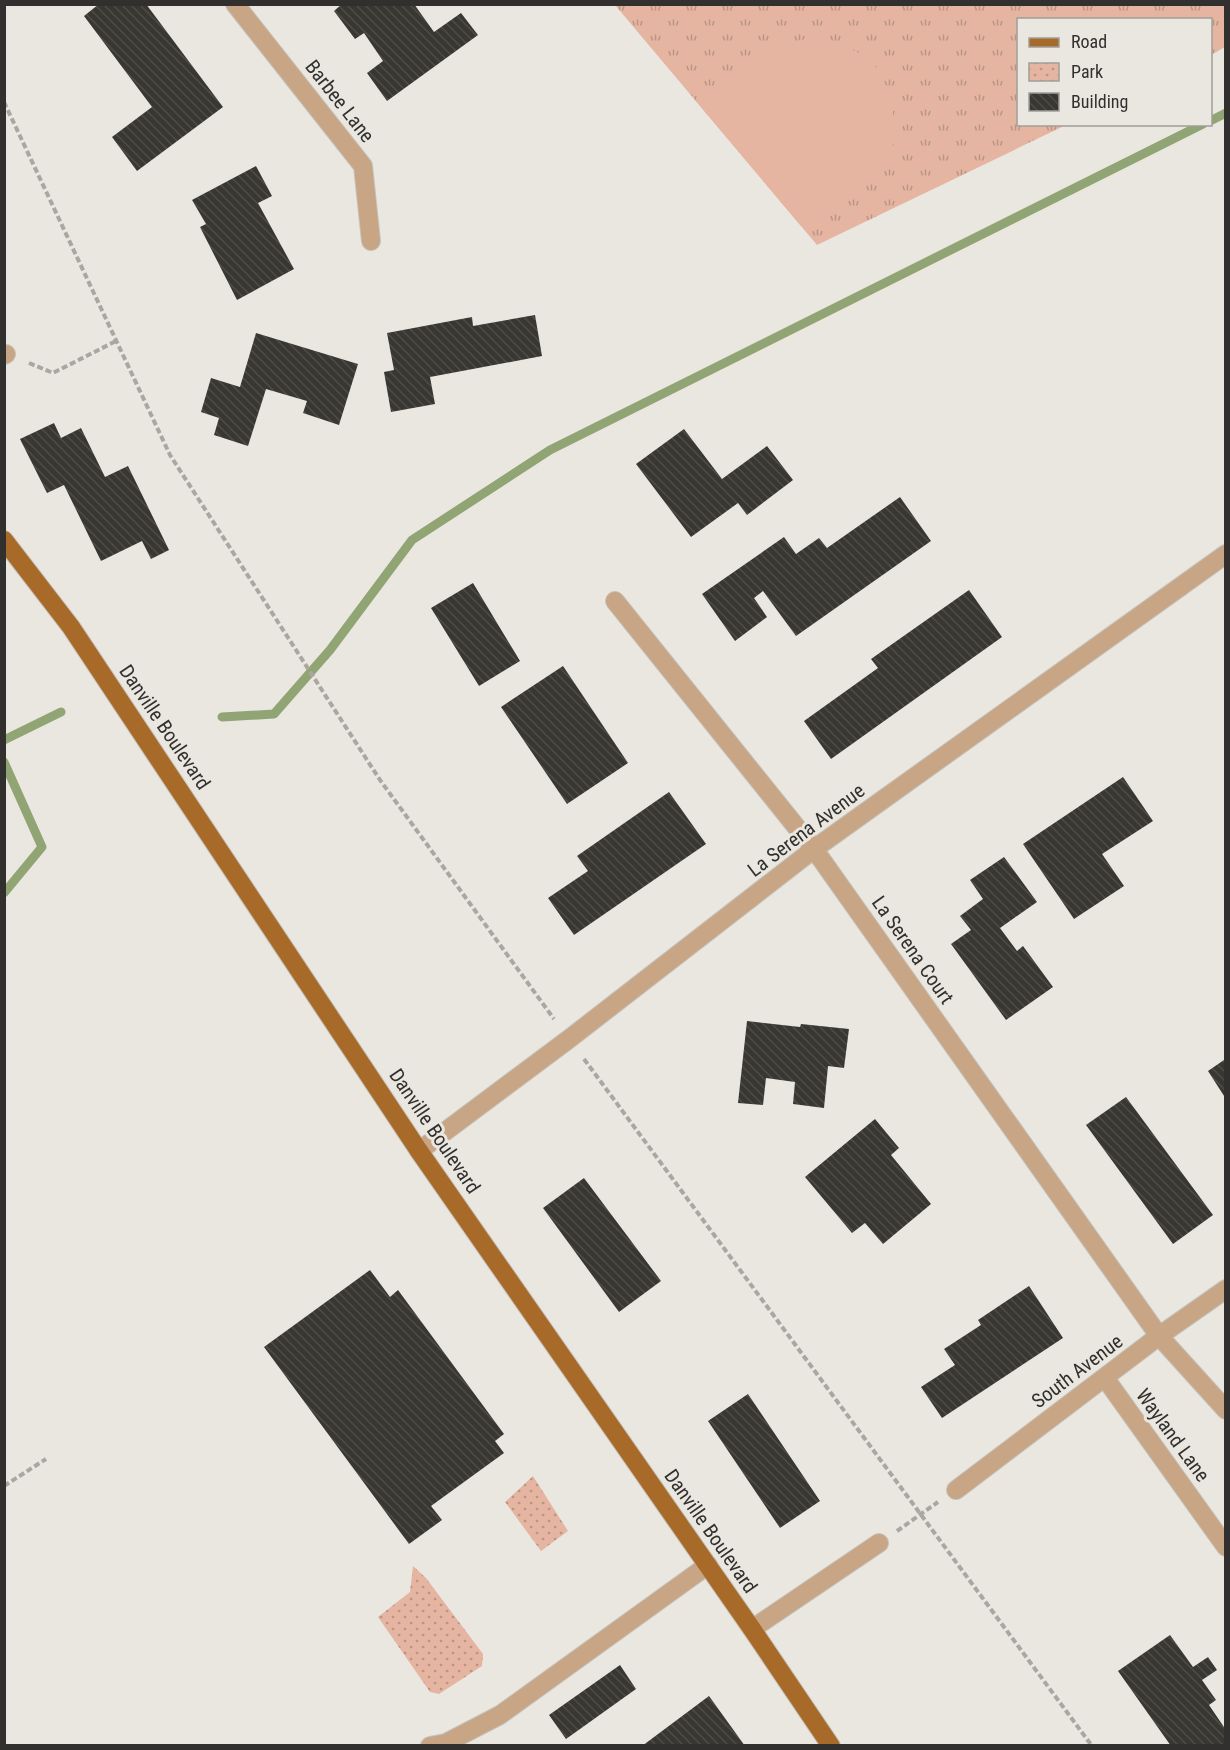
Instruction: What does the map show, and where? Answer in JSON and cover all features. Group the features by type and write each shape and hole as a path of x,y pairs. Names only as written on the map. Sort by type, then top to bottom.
{"main road":[{"name":"Danville Boulevard","path":"4,540 71,627 420,1151 831,1746"}],"street":[{"name":"Barbee Lane","path":"235,4 363,166 371,241"},
{"name":"La Serena Avenue","path":"420,1151 814,849 1226,554"},
{"name":"La Serena Court","path":"615,600 814,849 1159,1336 1226,1410"},
{"name":"South Avenue","path":"956,1490 1159,1336 1226,1289"},
{"name":"Wayland Lane","path":"1105,1378 1226,1547"},
{"path":"752,1629 879,1543"},
{"path":"430,1746 446,1743 500,1715 708,1565"}],"path":[{"path":"4,102 170,455 380,780 1092,1746"},
{"path":"5,354 53,373 116,341"},
{"path":"4,1486 46,1459"},
{"path":"879,1543 956,1490"}],"green space":[{"path":"615,5 1225,5 1225,47 1212,54 1212,18 1017,18 1017,126 1064,126 817,245"},
{"path":"805,39 845,47 867,58 875,65 890,97 895,143 801,226 695,100 760,56"},
{"path":"533,1476 568,1531 541,1551 505,1502"},
{"path":"413,1566 426,1578 483,1654 482,1666 439,1694 430,1692 378,1617 410,1592"}],"building":[{"path":"99,4 146,4 223,107 137,171 112,137 152,107 84,16"},
{"path":"342,4 414,4 434,32 461,13 478,35 387,101 367,73 383,61 364,33 355,39 334,11"},
{"path":"256,166 272,196 258,203 294,269 237,300 200,227 206,224 192,200"},
{"path":"535,315 542,356 430,377 435,404 391,412 384,372 394,370 387,333 472,317 473,326"},
{"path":"256,333 358,364 339,425 303,413 307,401 266,389 248,446 214,435 219,418 201,412 211,378 240,387"},
{"path":"54,423 61,438 81,428 105,477 128,466 169,550 151,559 142,541 101,561 64,485 47,493 20,439"},
{"path":"684,429 722,479 767,446 793,480 747,515 738,503 691,537 636,464"},
{"path":"900,497 931,541 796,636 763,591 754,598 767,617 735,641 702,594 784,537 796,554 819,538 827,548"},
{"path":"473,583 520,661 479,686 431,608"},
{"path":"969,590 1002,637 831,759 804,721 878,668 871,659"},
{"path":"563,666 628,763 567,804 501,707"},
{"path":"1123,777 1153,821 1102,854 1124,886 1074,919 1023,844"},
{"path":"669,792 706,844 574,935 548,898 588,871 577,856"},
{"path":"1004,857 1037,902 1000,928 1017,951 1023,946 1053,987 1006,1020 951,944 971,930 960,916 983,899 970,880"},
{"path":"747,1021 800,1027 801,1024 849,1029 844,1068 828,1066 824,1108 793,1104 795,1082 766,1078 763,1105 738,1103"},
{"path":"1224,1060 1226,1062 1226,1099 1208,1071"},
{"path":"1126,1097 1213,1215 1173,1244 1086,1125"},
{"path":"875,1119 899,1148 891,1155 931,1204 883,1244 865,1223 852,1233 805,1177"},
{"path":"584,1178 661,1281 619,1312 543,1208"},
{"path":"370,1270 390,1297 398,1290 504,1434 495,1441 504,1453 431,1506 442,1520 409,1544 264,1347"},
{"path":"1029,1286 1063,1338 942,1418 921,1387 955,1365 944,1349 981,1325 978,1320"},
{"path":"748,1394 820,1501 780,1528 708,1421"},
{"path":"1170,1635 1193,1667 1208,1657 1217,1670 1202,1680 1216,1700 1209,1705 1226,1730 1226,1746 1171,1746 1118,1671"},
{"path":"620,1665 636,1689 566,1739 549,1715"},
{"path":"709,1696 745,1746 642,1746"}],"waterway":[{"path":"1212,120 1226,113"},
{"path":"222,717 274,714 330,650 412,540 550,450 1199,126"},
{"path":"4,740 61,712"},
{"path":"4,762 42,847 4,893"}]}
